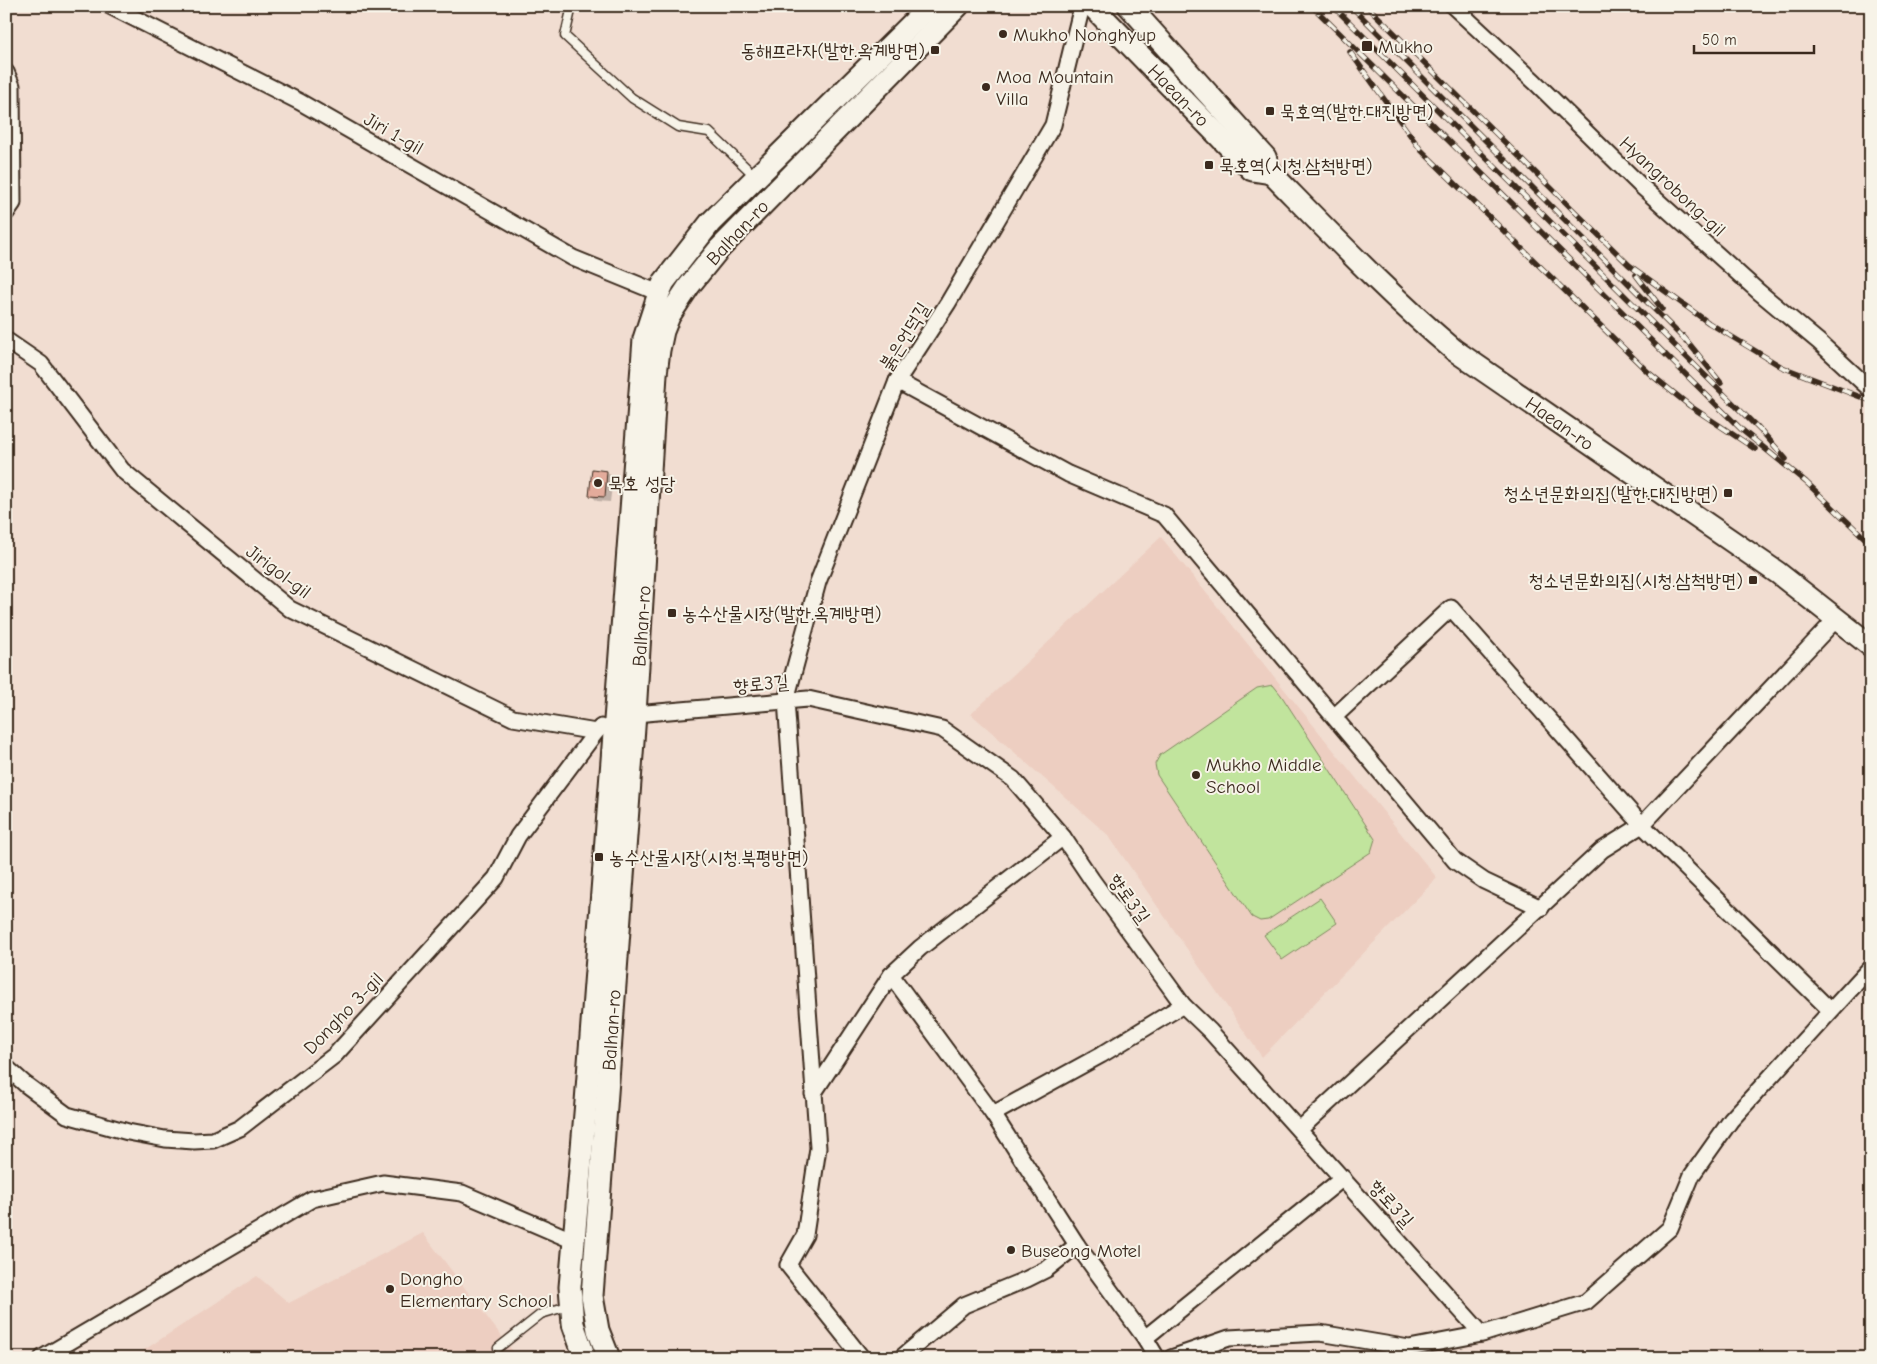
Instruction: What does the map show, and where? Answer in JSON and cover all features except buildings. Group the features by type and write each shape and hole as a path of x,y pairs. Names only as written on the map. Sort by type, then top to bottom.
{"street":[{"name":"Jiri 1-gil","path":"110,6 300,102 573,258 668,298"},
{"name":"Balhan-ro","path":"585,1358 573,1324 570,1287 659,350 668,298 664,282 710,223 930,6"},
{"name":"Balhan-ro","path":"668,298 958,6"},
{"name":"붉은언덕길","path":"862,1358 788,1264 805,1235 818,1148 786,700 818,582 897,382 948,303 1053,124 1082,6"},
{"name":"Haean-ro","path":"1092,6 1252,170 1271,173"},
{"name":"Haean-ro","path":"1129,6 1265,157 1271,173 1413,315 1454,350 1770,568 1871,646"},
{"name":"Hyangrobong-gil","path":"1453,6 1535,82 1640,185 1871,390"},
{"path":"6,72 12,86 13,194 13,203 6,213"},
{"name":"Jirigol-gil","path":"6,340 41,364 122,470 290,609 513,718 596,732"},
{"path":"897,382 1068,474 1164,515 1455,862 1484,881 1541,908"},
{"path":"1334,717 1452,608 1642,825 1830,1010"},
{"path":"1299,1130 1602,850 1642,825 1837,618"},
{"name":"향로3길","path":"625,714 808,699 942,729 1013,779 1063,837 1092,880 1184,1005 1210,1031 1482,1334"},
{"name":"Balhan-ro","path":"609,1358 603,1346 592,1296 625,714"},
{"path":"596,732 625,714"},
{"name":"Dongho 3-gil","path":"6,1067 25,1084 67,1115 128,1132 165,1139 194,1141 214,1140 240,1128 334,1055 496,878 518,836 596,732"},
{"path":"813,1094 891,975 920,948 1063,837"},
{"path":"1171,1358 1229,1338 1320,1333 1409,1348 1482,1334 1586,1302 1670,1228 1692,1175 1731,1120 1871,966"},
{"path":"891,975 993,1114 1077,1245 1145,1338 1157,1358"},
{"path":"993,1114 1109,1051 1184,1005"},
{"path":"1145,1338 1343,1178"},
{"path":"42,1358 312,1199 383,1183 462,1193 595,1250"},
{"path":"901,1358 964,1305 1027,1279 1047,1268 1077,1245"}],"lane":[{"path":"572,6 565,36 625,92 678,126 709,132 756,177"},
{"path":"498,1348 541,1314 571,1305"}],"shaded area":[{"name":"Mukho Middle School","path":"1161,537 1437,878 1262,1057 1108,835 971,714"},
{"name":"Dongho Elementary School","path":"423,1233 518,1358 132,1358 257,1276 289,1303"}],"green space":[{"path":"1273,685 1375,839 1371,852 1268,920 1260,921 1252,917 1157,775 1155,764 1160,755 1257,688"},
{"path":"1320,898 1337,923 1282,960 1264,935"}],"railway":[{"path":"1312,6 1742,430 1806,482 1871,544"},
{"path":"1333,6 1761,431"},
{"path":"1351,6 1686,341"},
{"path":"1367,6 1629,265 1709,323 1782,367 1871,401"},
{"path":"1350,52 1421,150 1649,373 1690,406 1755,449"},
{"path":"1636,275 1662,309"},
{"path":"1683,336 1721,383"},
{"path":"1758,427 1786,459"}],"place":[{"name":"Mukho Nonghyup","path":"1003,34"},
{"name":"Mukho","path":"1367,46"},
{"name":"동해프라자(발한.옥계방면)","path":"935,50"},
{"name":"Moa Mountain Villa","path":"986,87"},
{"name":"묵호역(발한.대진방면)","path":"1270,111"},
{"name":"묵호역(시청.삼척방면)","path":"1209,165"},
{"name":"묵호 성당","path":"598,483"},
{"name":"청소년문화의집(발한.대진방면)","path":"1728,493"},
{"name":"청소년문화의집(시청.삼척방면)","path":"1753,580"},
{"name":"농수산물시장(발한.옥계방면)","path":"672,613"},
{"name":"Mukho Middle School","path":"1196,775"},
{"name":"농수산물시장(시청.북평방면)","path":"599,857"},
{"name":"Buseong Motel","path":"1011,1250"},
{"name":"Dongho Elementary School","path":"390,1289"}]}
